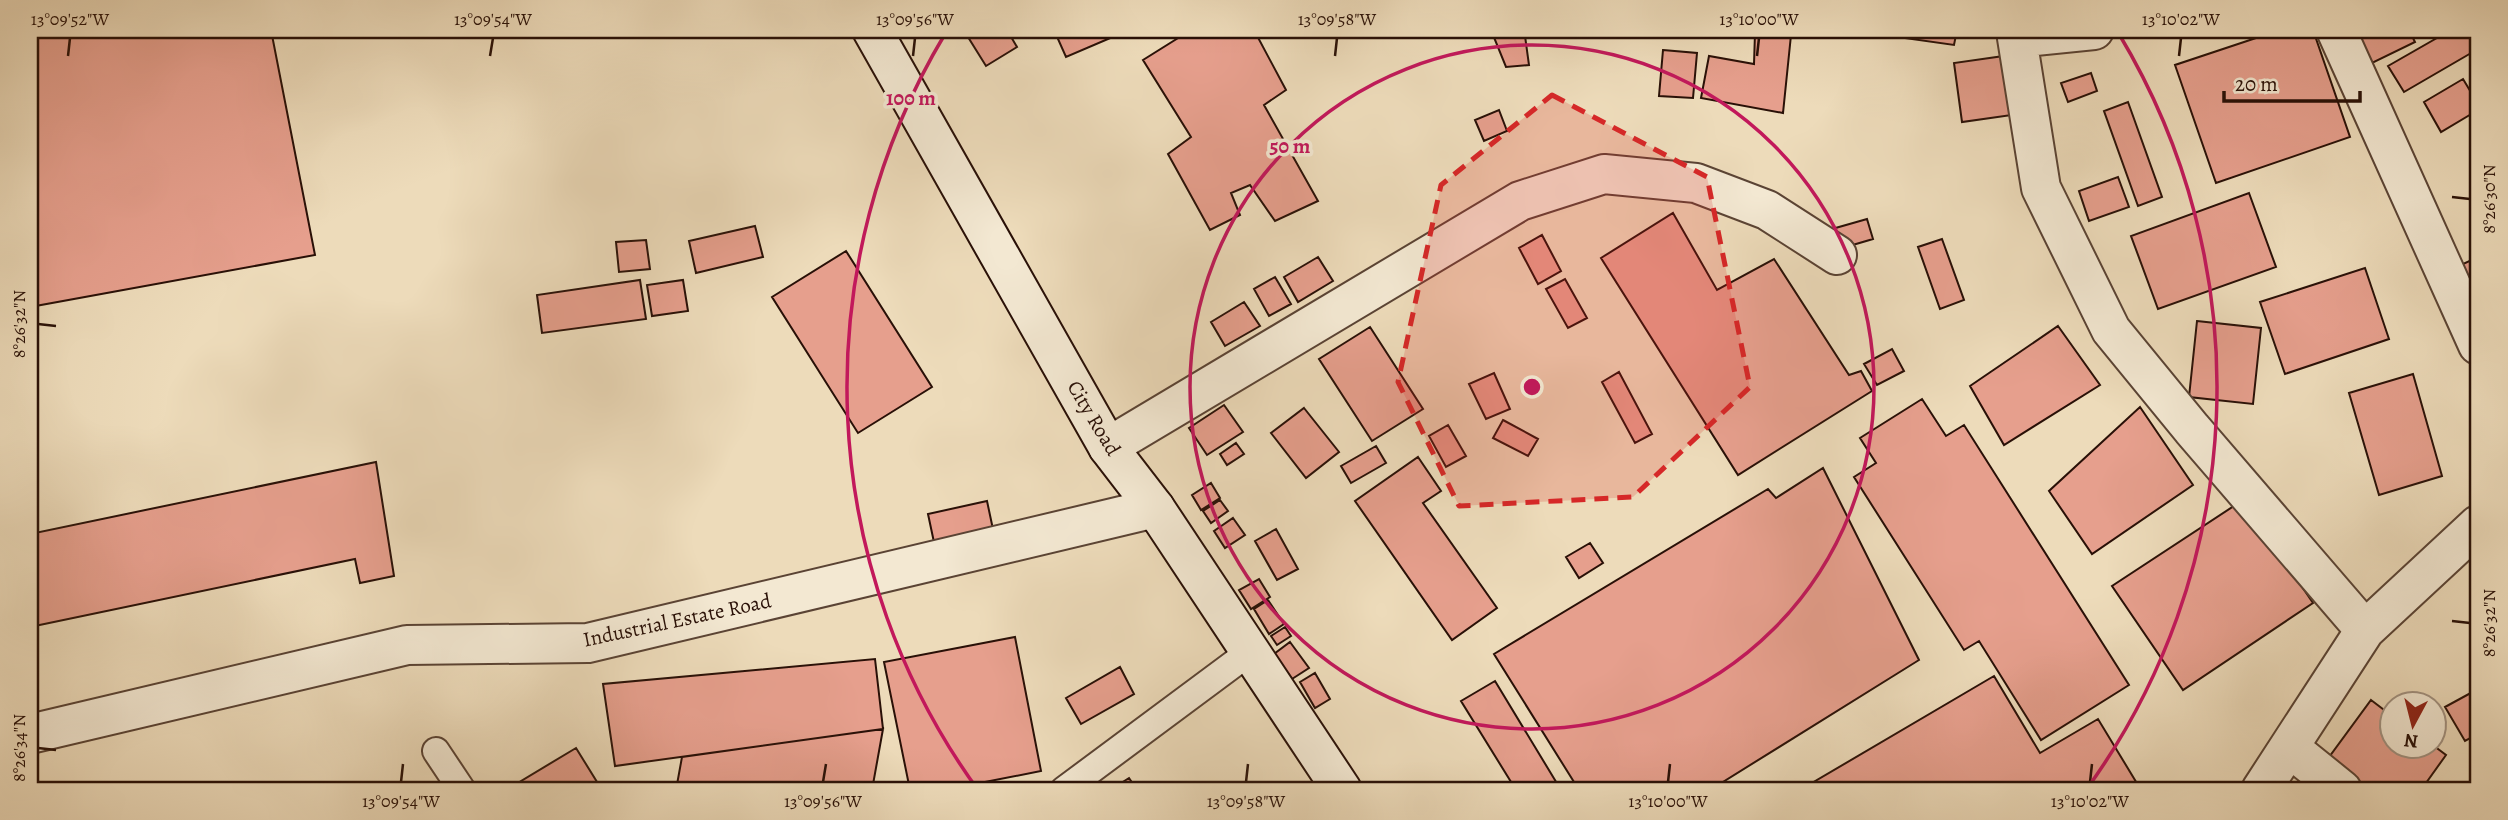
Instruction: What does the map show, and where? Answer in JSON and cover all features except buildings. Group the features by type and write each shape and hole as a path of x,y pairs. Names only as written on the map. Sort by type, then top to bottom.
{"street":[{"name":"City Road","path":"872,30 1108,447 1155,508 1342,790"},
{"path":"2094,30 2017,38 2041,188 2111,330 2192,429 2365,630"},
{"path":"2336,30 2478,345"},
{"path":"1108,447 1520,201 1604,174 1696,183 1767,210 1837,255"},
{"name":"Industrial Estate Road","path":"30,734 407,645 588,643 1155,508"},
{"path":"2261,790 2365,630 2478,525"},
{"path":"2290,748 2342,790"}],"lane":[{"path":"1064,790 1251,651"},
{"path":"436,751 462,790"}],"highlighted area":[{"path":"1552,95 1707,177 1750,387 1633,497 1459,506 1398,382 1441,185"}]}
